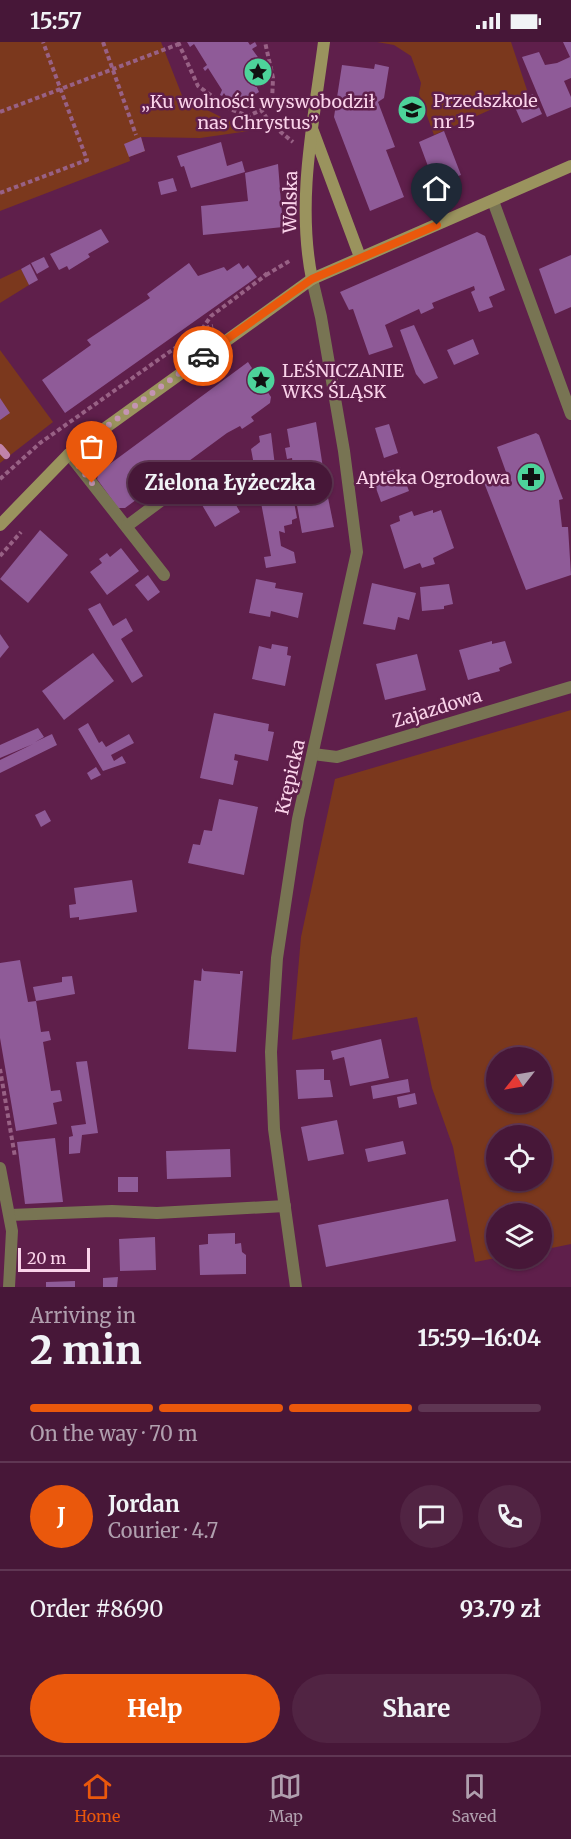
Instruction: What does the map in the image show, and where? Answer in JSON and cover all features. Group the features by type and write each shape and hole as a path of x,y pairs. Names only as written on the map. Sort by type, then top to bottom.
{"street":[{"name":"Wolska","path":"312,279 306,218 310,125 324,42"},
{"name":"Wolska","path":"310,125 360,257"},
{"path":"0,525 69,454 312,279 571,166"},
{"path":"493,201 571,414"},
{"name":"Krępicka","path":"296,1287 274,1129 273,1005 286,891 357,552 344,451 321,317 312,279"},
{"path":"69,454 164,575"},
{"path":"127,526 178,488"},
{"name":"Zajazdowa","path":"313,754 337,757 571,687"},
{"path":"0,1168 5,1207 12,1231 9,1287"},
{"path":"5,1207 158,1213 285,1206"}],"path":[{"path":"0,193 87,160 43,42"},
{"path":"103,42 136,135"},
{"path":"0,112 178,43 198,86 230,109 248,116 272,102 273,78 265,42"},
{"path":"261,110 287,139"},
{"path":"0,479 40,443 202,329 211,316 266,275 263,272"},
{"path":"0,466 6,472"},
{"path":"0,556 29,524"},
{"path":"0,1069 15,1158"}],"shaded area":[{"path":"0,42 161,42 183,98 249,131 200,138 141,137 145,151 129,157 130,161 0,211"},
{"path":"377,42 511,42 528,93 434,135 419,94 421,83 411,56 394,45"},
{"path":"21,269 29,285 0,303 0,279"},
{"path":"0,350 53,422 0,463"},
{"path":"571,710 571,1244 552,1248 552,1203 486,1203 486,1260 475,1262 453,1147 432,1088 417,1017 292,1040 301,937 335,779"}],"building":[{"path":"187,42 248,42 250,45 255,42 257,46 252,49 268,71 260,70 252,76 259,92 233,107 224,93 220,95 222,90 208,68 205,71 203,68 207,65 194,44 190,47"},
{"path":"563,42 571,42 571,78 564,81 571,97 571,107 547,117 522,57 539,52 545,65 557,63 570,57"},
{"path":"375,64 389,67 384,98 378,102 395,147 386,150 404,197 370,211 334,117 342,65 374,69"},
{"path":"533,94 542,114 522,123 513,103"},
{"path":"444,131 461,175 427,187 421,172 429,169 419,142"},
{"path":"141,137 145,151 129,157 124,144"},
{"path":"221,142 227,166 242,161 245,172 191,188 184,166 181,167 177,156"},
{"path":"278,164 283,227 203,235 201,206 248,201 245,173"},
{"path":"173,178 177,191 161,195 158,182"},
{"path":"101,229 109,242 88,254 90,257 69,270 67,266 59,270 50,254"},
{"path":"477,232 485,236 505,290 489,297 493,307 479,312 471,292 475,290 474,286 432,303 434,308 421,314 419,309 385,325 393,347 369,355 353,309 349,310 340,292"},
{"path":"571,255 571,307 555,314 539,269"},
{"path":"44,257 49,267 37,274 31,263"},
{"path":"189,263 198,276 224,267 227,271 239,263 243,269 248,265 257,277 65,413 42,380 91,345 87,340 150,298 147,294"},
{"path":"30,264 38,280 29,285 21,269"},
{"path":"414,325 438,378 424,384 416,374 400,330"},
{"path":"473,339 479,354 454,365 447,350"},
{"path":"248,362 271,397 270,403 251,417 254,421 242,429 240,426 227,433 125,508 118,508 97,479 99,472"},
{"path":"0,398 10,413 0,420"},
{"path":"316,422 323,468 294,473 292,458 287,459 285,448 290,447 287,429"},
{"path":"389,424 398,453 384,458 375,428"},
{"path":"271,433 279,499 293,496 297,518 292,520 292,524 284,526 285,533 279,531 281,546 294,552 296,563 266,568 264,557 271,556 251,449 260,442 259,436"},
{"path":"536,433 539,435 563,499 559,500 562,527 568,527 571,575 526,590 483,480 506,472 497,447"},
{"path":"213,466 223,483 227,481 240,502 236,505 240,512 215,527 188,481"},
{"path":"400,467 409,491 381,502 372,477"},
{"path":"325,483 334,527 302,533 294,489"},
{"path":"433,510 433,513 441,510 454,548 433,558 435,564 422,568 420,563 404,569 390,525 400,521 399,516 412,511 414,516"},
{"path":"40,530 68,555 28,603 0,579"},
{"path":"121,548 139,571 107,595 90,572 102,563 99,559 107,553 110,557"},
{"path":"148,575 160,592 148,601 135,585"},
{"path":"256,579 276,583 275,588 303,593 298,618 271,611 270,617 249,613"},
{"path":"372,583 416,593 409,620 398,617 395,630 363,624"},
{"path":"449,584 453,604 444,606 444,609 422,611 420,587"},
{"path":"100,603 113,626 126,618 133,631 121,639 143,676 132,683 88,609"},
{"path":"0,634 9,647 0,658"},
{"path":"492,641 492,644 505,641 512,663 499,668 500,671 468,680 459,650"},
{"path":"272,644 288,647 287,655 291,656 285,686 252,679 259,646 271,649"},
{"path":"93,653 114,681 64,720 42,691"},
{"path":"417,654 426,690 385,700 376,664"},
{"path":"214,713 269,724 268,731 274,732 268,761 235,754 234,760 238,761 233,785 200,778"},
{"path":"88,723 99,743 102,741 106,747 129,734 134,743 111,755 114,761 122,756 126,763 103,771 78,729"},
{"path":"38,728 44,737 35,742 52,734 57,745 0,773 0,760 33,744 0,758 0,745"},
{"path":"96,767 101,775 91,780 87,773"},
{"path":"219,799 258,807 244,875 188,863 193,844 200,845 204,830 212,831"},
{"path":"45,810 51,821 41,827 35,815"},
{"path":"132,880 137,912 79,920 79,917 70,918 69,905 76,904 74,888"},
{"path":"20,960 28,1002 36,1001 41,1032 49,1031 51,1040 43,1042 51,1091 60,1090 62,1101 53,1103 57,1124 16,1131 0,1038 0,963"},
{"path":"202,968 204,971 240,974 240,971 243,971 236,1052 188,1049 194,980 201,981"},
{"path":"72,976 75,994 36,1001 33,987 62,982 62,977"},
{"path":"381,1039 389,1078 350,1086 344,1057 333,1060 331,1051"},
{"path":"87,1061 98,1133 82,1135 80,1153 69,1154 69,1137 73,1136 71,1126 86,1124 76,1062"},
{"path":"324,1069 324,1080 330,1080 333,1097 298,1099 296,1070"},
{"path":"408,1079 410,1092 373,1099 371,1086"},
{"path":"415,1093 417,1104 399,1108 397,1097"},
{"path":"337,1120 344,1154 308,1161 301,1127"},
{"path":"55,1138 63,1202 25,1204 17,1142"},
{"path":"403,1141 406,1154 368,1162 365,1149"},
{"path":"230,1149 231,1177 167,1179 166,1151"},
{"path":"118,1177 138,1177 138,1192 118,1192"},
{"path":"448,1199 456,1241 326,1267 318,1225"},
{"path":"235,1233 235,1244 241,1243 242,1252 246,1255 246,1274 200,1275 199,1245 208,1244 208,1234"},
{"path":"155,1237 156,1270 120,1271 119,1239"},
{"path":"118,1277 117,1287 103,1287 103,1278"},
{"path":"75,1281 75,1287 46,1287 46,1282"}],"waterway":[{"path":"0,448 6,455"}],"way so far":[{"path":"92,483 69,454 203,356"}],"place":[{"name":"„Ku wolności wyswobodził nas Chrystus”","path":"258,72"},
{"name":"Przedszkole nr 15","path":"412,110"},
{"name":"LEŚNICZANIE WKS ŚLĄSK","path":"261,380"},
{"name":"Apteka Ogrodowa","path":"531,477"},
{"name":"Zielona Łyżeczka","path":"92,483"}],"route":[{"path":"203,356 312,279 437,225"}]}
